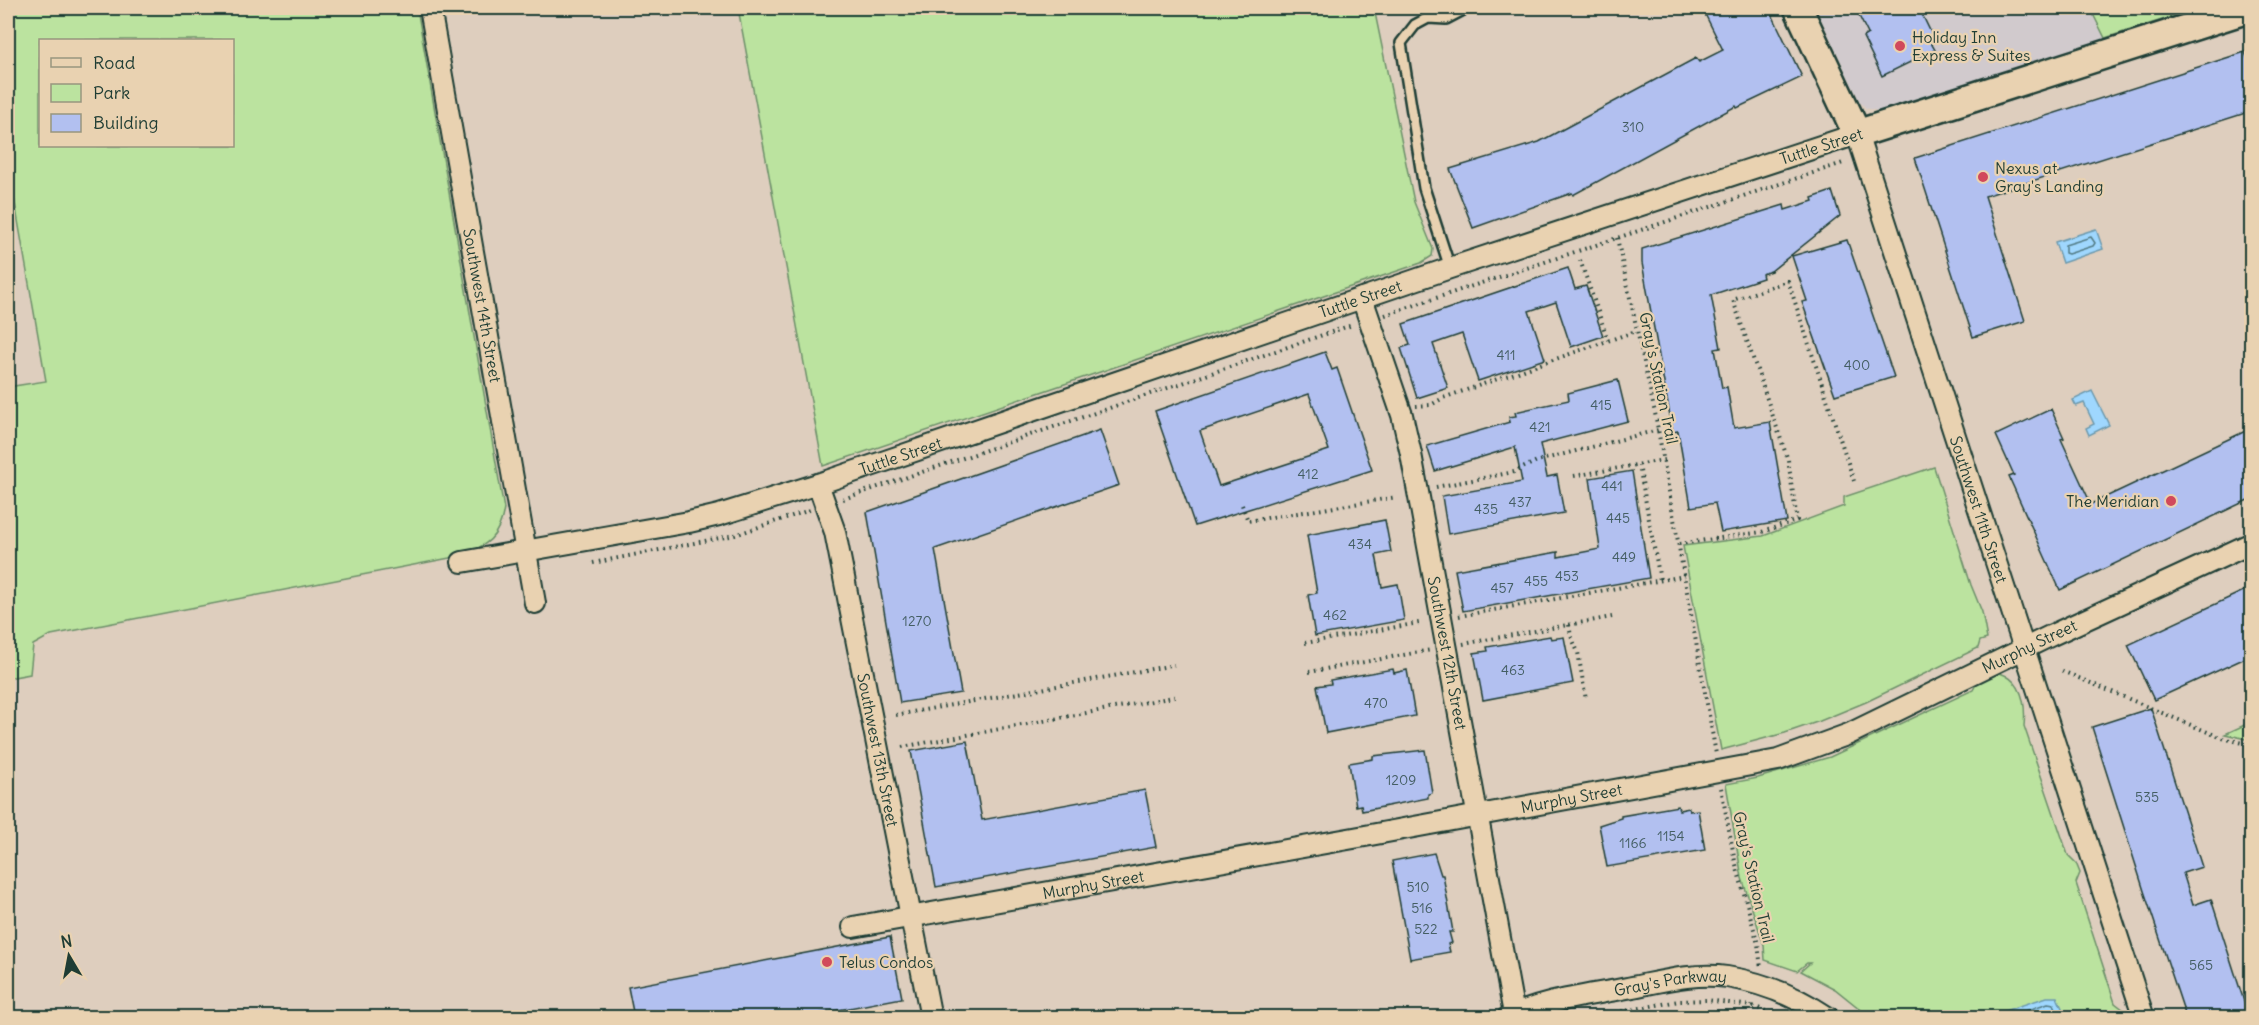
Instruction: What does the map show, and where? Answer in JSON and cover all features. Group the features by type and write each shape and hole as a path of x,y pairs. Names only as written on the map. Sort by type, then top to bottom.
{"street":[{"name":"Southwest 14th Street","path":"430,8 535,603"},
{"name":"Southwest 11th Street","path":"1798,8 1857,134 2144,1017"},
{"name":"Tuttle Street","path":"462,562 719,515 818,484 1450,268 2251,8"},
{"name":"Southwest 12th Street","path":"1362,298 1405,427 1432,560 1511,1016"},
{"name":"Southwest 13th Street","path":"818,484 835,532 931,1017"},
{"name":"Murphy Street","path":"854,927 1778,760 1849,734 2024,649 2252,543"},
{"name":"Gray's Parkway","path":"1511,1016 1567,999 1678,979 1725,976 1766,986 1798,999 1829,1017"}],"lane":[{"path":"1450,268 1424,188 1401,43 1415,25 1428,18 1446,19 1467,8"}],"path":[{"path":"1383,315 1846,162"},
{"name":"Gray's Station Trail","path":"1617,238 1636,331 1646,365 1717,762"},
{"path":"1580,260 1608,340"},
{"path":"1679,544 1762,532 1797,520 1788,460 1733,300 1788,281 1854,482"},
{"path":"836,502 1358,323"},
{"path":"1416,406 1431,405 1443,398 1636,331"},
{"path":"1434,487 1514,472 1537,461 1658,430"},
{"path":"1574,476 1664,460"},
{"path":"1639,465 1660,580"},
{"path":"1242,505 1248,521 1397,497"},
{"path":"1459,616 1685,576"},
{"path":"1456,645 1612,617"},
{"path":"1305,643 1419,623"},
{"path":"1569,625 1578,652 1586,700"},
{"path":"1309,672 1434,649"},
{"path":"896,715 1174,665"},
{"path":"2062,671 2222,738 2252,745"},
{"path":"902,747 1179,696"},
{"name":"Gray's Station Trail","path":"1721,786 1740,883 1758,944 1761,961 1759,974"},
{"path":"1752,1006 1755,993"},
{"path":"1586,1017 1679,1001 1706,1000 1752,1006 1783,1017"}],"shaded area":[{"path":"1816,8 2200,8 1889,110 1878,111 1866,108 1860,102"}],"green space":[{"path":"8,8 417,8 504,509 499,527 490,540 478,549 460,556 51,635 33,645 30,674 8,678 8,387 46,381 8,163"},
{"path":"738,8 1374,8 1414,202 1433,249 1432,256 1421,263 823,466"},
{"path":"2090,8 2200,8 2105,38"},
{"path":"1934,467 1971,585 1982,612 1987,639 1980,641 1978,648 1866,702 1785,733 1721,750 1683,546 1763,536 1844,506 1844,497"},
{"path":"2000,673 2014,682 2021,695 2024,726 2068,855 2076,863 2080,873 2076,883 2115,1003 2124,1010 2126,1017 1870,1017 1835,989 1801,971 1810,963 1797,971 1765,960 1764,945 1742,878 1726,784 1758,778 1830,757 1973,690 1979,679"},
{"path":"2251,722 2251,740 2225,734"}],"water":[{"path":"2096,229 2103,249 2062,263 2055,242"},
{"path":"2092,391 2109,425 2089,435 2086,428 2094,424 2084,403 2076,406 2073,400"},
{"path":"2047,997 2057,997 2066,1017 1986,1017"}],"building":[{"path":"1702,8 1769,8 1802,77 1737,108 1736,106 1573,195 1572,193 1473,228 1450,169 1539,142 1696,58 1699,62 1723,50"},
{"name":"Holiday Inn Express & Suites","path":"1855,8 1919,8 1934,39 1930,41 1935,50 1882,76 1863,37 1868,34"},
{"name":"Nexus at Gray's Landing","path":"2245,52 2252,71 2252,111 1985,196 2025,321 1973,337 1915,158"},
{"path":"1832,191 1840,216 1771,271 1762,274 1763,278 1711,295 1721,348 1715,349 1722,388 1727,387 1734,428 1770,422 1787,521 1721,532 1715,503 1691,507 1678,431 1673,432 1642,263 1642,249 1784,205 1785,210 1813,201 1812,198"},
{"path":"1847,240 1894,377 1835,395 1802,302 1807,301 1792,256"},
{"path":"1568,268 1575,289 1586,286 1603,336 1571,347 1556,302 1529,311 1545,359 1478,381 1462,334 1433,344 1448,388 1417,398 1401,348 1410,345 1403,324"},
{"path":"1325,352 1332,370 1337,368 1372,470 1195,526 1155,411","holes":["1309,394 1329,450 1219,486 1200,431"]},
{"path":"1618,380 1628,421 1540,444 1547,477 1557,475 1564,513 1448,534 1442,496 1522,482 1515,447 1435,471 1427,446 1510,422 1509,417 1516,416 1515,412 1569,400 1568,393"},
{"name":"The Meridian","path":"2051,409 2064,438 2061,439 2091,504 2252,428 2252,498 2060,590 2009,477 2014,475 1996,435"},
{"path":"1100,430 1119,485 935,549 961,693 900,703 867,512"},
{"path":"1632,471 1649,578 1463,611 1455,570 1558,552 1558,557 1600,549 1590,478"},
{"path":"1385,520 1391,552 1376,555 1382,587 1398,584 1404,620 1315,636 1308,595 1317,593 1307,535"},
{"path":"2252,587 2252,655 2154,700 2128,645"},
{"path":"1550,636 1551,639 1564,637 1573,683 1483,700 1474,653 1488,651 1487,647"},
{"path":"1393,669 1394,673 1407,670 1415,716 1326,733 1317,686 1331,684 1330,680"},
{"path":"2151,708 2202,867 2183,873 2193,905 2211,899 2249,1017 2186,1017 2144,891 2092,727"},
{"path":"967,741 982,820 1145,790 1156,847 936,887 911,751"},
{"path":"1425,750 1432,793 1428,794 1428,798 1362,811 1361,805 1356,806 1349,763 1373,759 1373,756"},
{"path":"1678,806 1679,810 1689,808 1690,811 1698,810 1705,850 1607,867 1599,825 1621,818 1621,816"},
{"path":"1434,853 1441,875 1443,875 1453,932 1449,932 1452,943 1448,944 1450,952 1410,959 1392,861"},
{"name":"Telus Condos","path":"890,937 902,998 802,1017 634,1017 628,987"}],"place":[{"name":"Holiday Inn Express & Suites","path":"1900,46"},
{"name":"Nexus at Gray's Landing","path":"1983,177"},
{"name":"The Meridian","path":"2171,501"},
{"name":"Telus Condos","path":"827,962"}]}
